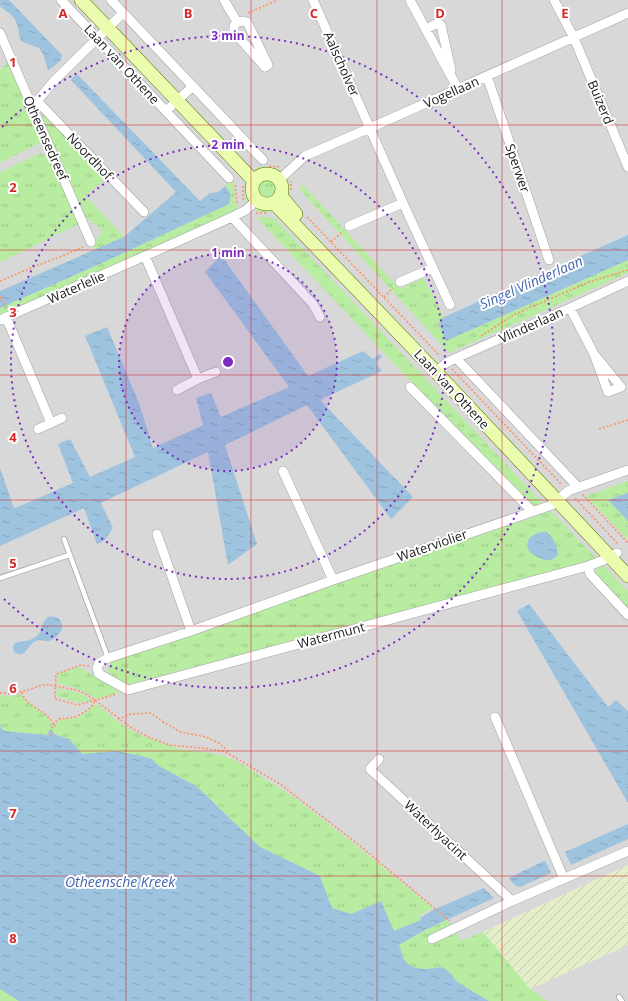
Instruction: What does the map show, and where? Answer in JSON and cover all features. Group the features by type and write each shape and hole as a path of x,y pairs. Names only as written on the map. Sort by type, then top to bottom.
{"street":[{"name":"Laan van Othene","path":"61,0 232,180"},
{"name":"Laan van Othene","path":"81,0 110,26 257,178"},
{"name":"Laan van Othene","path":"92,0 110,26"},
{"path":"111,0 263,160"},
{"path":"224,0 240,21 247,22 268,65 265,67 234,32 234,26 240,21"},
{"name":"Aalscholver","path":"313,0 450,305"},
{"path":"410,0 456,85"},
{"name":"Buizerd","path":"554,0 574,38 628,167"},
{"path":"34,102 123,13"},
{"name":"Vogellaan","path":"280,179 305,156 370,128 456,85 487,76 628,13"},
{"path":"426,29 438,23 441,25 456,85"},
{"name":"Otheensedreef","path":"0,33 34,102 91,242"},
{"path":"435,45 444,40"},
{"name":"Sperwer","path":"487,76 549,260"},
{"name":"Laan van Othene","path":"166,111 193,86"},
{"name":"Noordhof","path":"34,102 144,212"},
{"path":"268,174 276,176 280,179 283,188 277,200 265,204 257,200 252,191 252,186 257,178 268,174"},
{"name":"Waterlelie","path":"5,317 232,217 246,210 257,200"},
{"name":"Laan van Othene","path":"277,200 441,367 616,552 628,572"},
{"path":"349,226 403,203"},
{"path":"232,217 313,304 320,317"},
{"path":"145,256 198,379"},
{"path":"400,282 433,268"},
{"name":"Vlinderlaan","path":"441,367 456,358 628,281"},
{"path":"570,308 594,354"},
{"path":"5,317 51,423"},
{"name":"Laan van Othene","path":"456,358 578,487"},
{"path":"177,390 216,372"},
{"path":"410,387 532,511"},
{"path":"38,429 62,418"},
{"name":"Waterviolier","path":"108,658 191,631 333,580 552,505 562,496 578,487 628,470"},
{"path":"283,471 333,580"},
{"path":"156,534 191,631"},
{"name":"Watermunt","path":"128,690 588,566 604,560 616,552"},
{"path":"588,566 590,574 628,615"},
{"path":"108,658 99,663 97,668 99,674 128,690"},
{"path":"495,717 564,879"},
{"name":"Waterhyacint","path":"379,759 370,769 512,901"},
{"path":"432,939 512,901 628,851"}],"lane":[{"path":"64,539 108,658"},
{"path":"0,578 70,555"}],"path":[{"path":"240,21 248,13 278,0"},
{"path":"232,180 236,202 242,212"},
{"name":"Laan van Othene","path":"304,213 384,297 441,367 616,552"},
{"path":"331,242 349,226"},
{"path":"0,281 67,254 91,242"},
{"path":"478,338 515,314 589,282 628,270"},
{"path":"384,297 400,282"},
{"path":"0,296 5,317"},
{"path":"599,430 628,420"},
{"path":"590,493 583,495 628,543"},
{"path":"97,668 81,664 56,674 55,698 78,706 128,690"},
{"path":"0,693 14,694 44,685 55,685 77,690 96,700 118,719 139,733 155,740 170,745 218,750 231,754"},
{"path":"22,692 29,704 41,710 52,721 50,736"},
{"path":"52,726 58,719 79,715 94,704 96,700"},
{"path":"118,719 131,714 151,713 181,732 206,737 219,743 231,754 280,784 349,837 458,927"}],"shaded area":[{"path":"0,0 628,0 628,865 483,932 530,989 628,945 628,1001 0,1001"}],"green space":[{"path":"8,62 41,136 41,142 0,163 0,70"},
{"path":"44,114 106,178 86,196 124,237 95,250 93,244 102,232 99,227 85,217 79,210 42,116"},
{"path":"41,153 49,157 79,224 0,262 0,172"},
{"path":"259,166 283,171 277,172 257,169"},
{"path":"288,176 289,200 284,195 285,188 283,183"},
{"path":"247,178 250,192 246,206 245,180"},
{"path":"263,178 271,178 278,185 278,193 271,200 263,200 256,193 256,185"},
{"path":"231,181 234,184 235,202 240,210 0,317 0,308 102,263 229,204 230,195 225,186"},
{"path":"303,185 400,289 424,278 444,317 439,323 446,341 628,260 628,273 449,353 299,189"},
{"path":"270,207 275,211 264,212 254,209"},
{"path":"256,217 275,219 542,502 532,508"},
{"path":"628,481 628,493 608,500 628,521 628,540 586,496"},
{"path":"551,511 596,558 591,561 126,685 109,675 108,669 111,661"},
{"path":"604,566 628,591 628,610 595,573 598,568"},
{"path":"80,667 121,692 97,699 78,689 57,684 57,674"},
{"path":"57,688 80,693 92,700 79,703 56,696"},
{"path":"21,694 28,703 47,716 53,727 59,720 77,718 96,704 121,724 150,739 179,749 217,754 235,760 294,797 433,908 419,916 421,920 394,931 381,901 351,914 332,908 319,876 260,847 196,786 159,766 152,759 82,754 69,739 56,735 50,729 47,735 3,731 0,723 0,695 13,696"},
{"path":"628,865 628,945 530,989 483,932"},
{"path":"446,920 454,927 455,933 461,941 483,932 530,989 548,1001 489,1001 457,982 450,973 442,967 422,969 408,964 404,959 399,945"},
{"path":"0,989 19,1001 0,1001"}],"water":[{"path":"0,0 9,0 62,55 61,60 48,70 43,54 39,48 21,41 15,20 0,6"},
{"path":"77,74 200,201 210,193 218,192 225,186 230,195 230,202 229,204 102,263 0,308 0,291 124,237 176,192 71,80"},
{"name":"Singel Vlinderlaan","path":"628,235 628,260 446,341 439,323 444,317"},
{"path":"221,255 308,376 363,351 373,359 380,354 382,357 376,363 382,371 324,398 321,401 413,497 391,519 307,405 225,445 257,544 228,565 208,452 101,503 113,528 105,540 97,544 84,508 0,546 0,468 15,508 73,483 58,444 70,439 90,477 135,457 85,336 107,327 139,403 153,448 203,425 196,398 211,393 221,417 289,387 205,272"},
{"path":"628,493 628,521 608,500"},
{"path":"541,532 547,532 556,545 558,555 551,560 545,560 535,556 529,551 527,545 529,539 533,535"},
{"path":"529,604 608,707 616,700 628,711 628,803 517,611"},
{"path":"48,617 57,618 62,623 62,629 56,637 50,641 36,641 26,652 21,654 14,652 13,647 15,643 35,638 39,634 45,619"},
{"name":"Otheensche Kreek","path":"0,723 1,728 4,731 47,735 50,729 56,735 69,739 82,754 117,751 152,759 159,766 196,786 260,847 320,876 332,908 351,914 381,901 394,931 421,920 420,918 433,910 484,888 494,898 425,930 399,945 404,959 408,964 422,969 442,967 450,973 457,982 489,1001 19,1001 0,989"},
{"path":"628,824 628,839 571,865 565,852"},
{"path":"544,861 546,862 551,873 520,887 516,886 509,879 511,877"}]}
